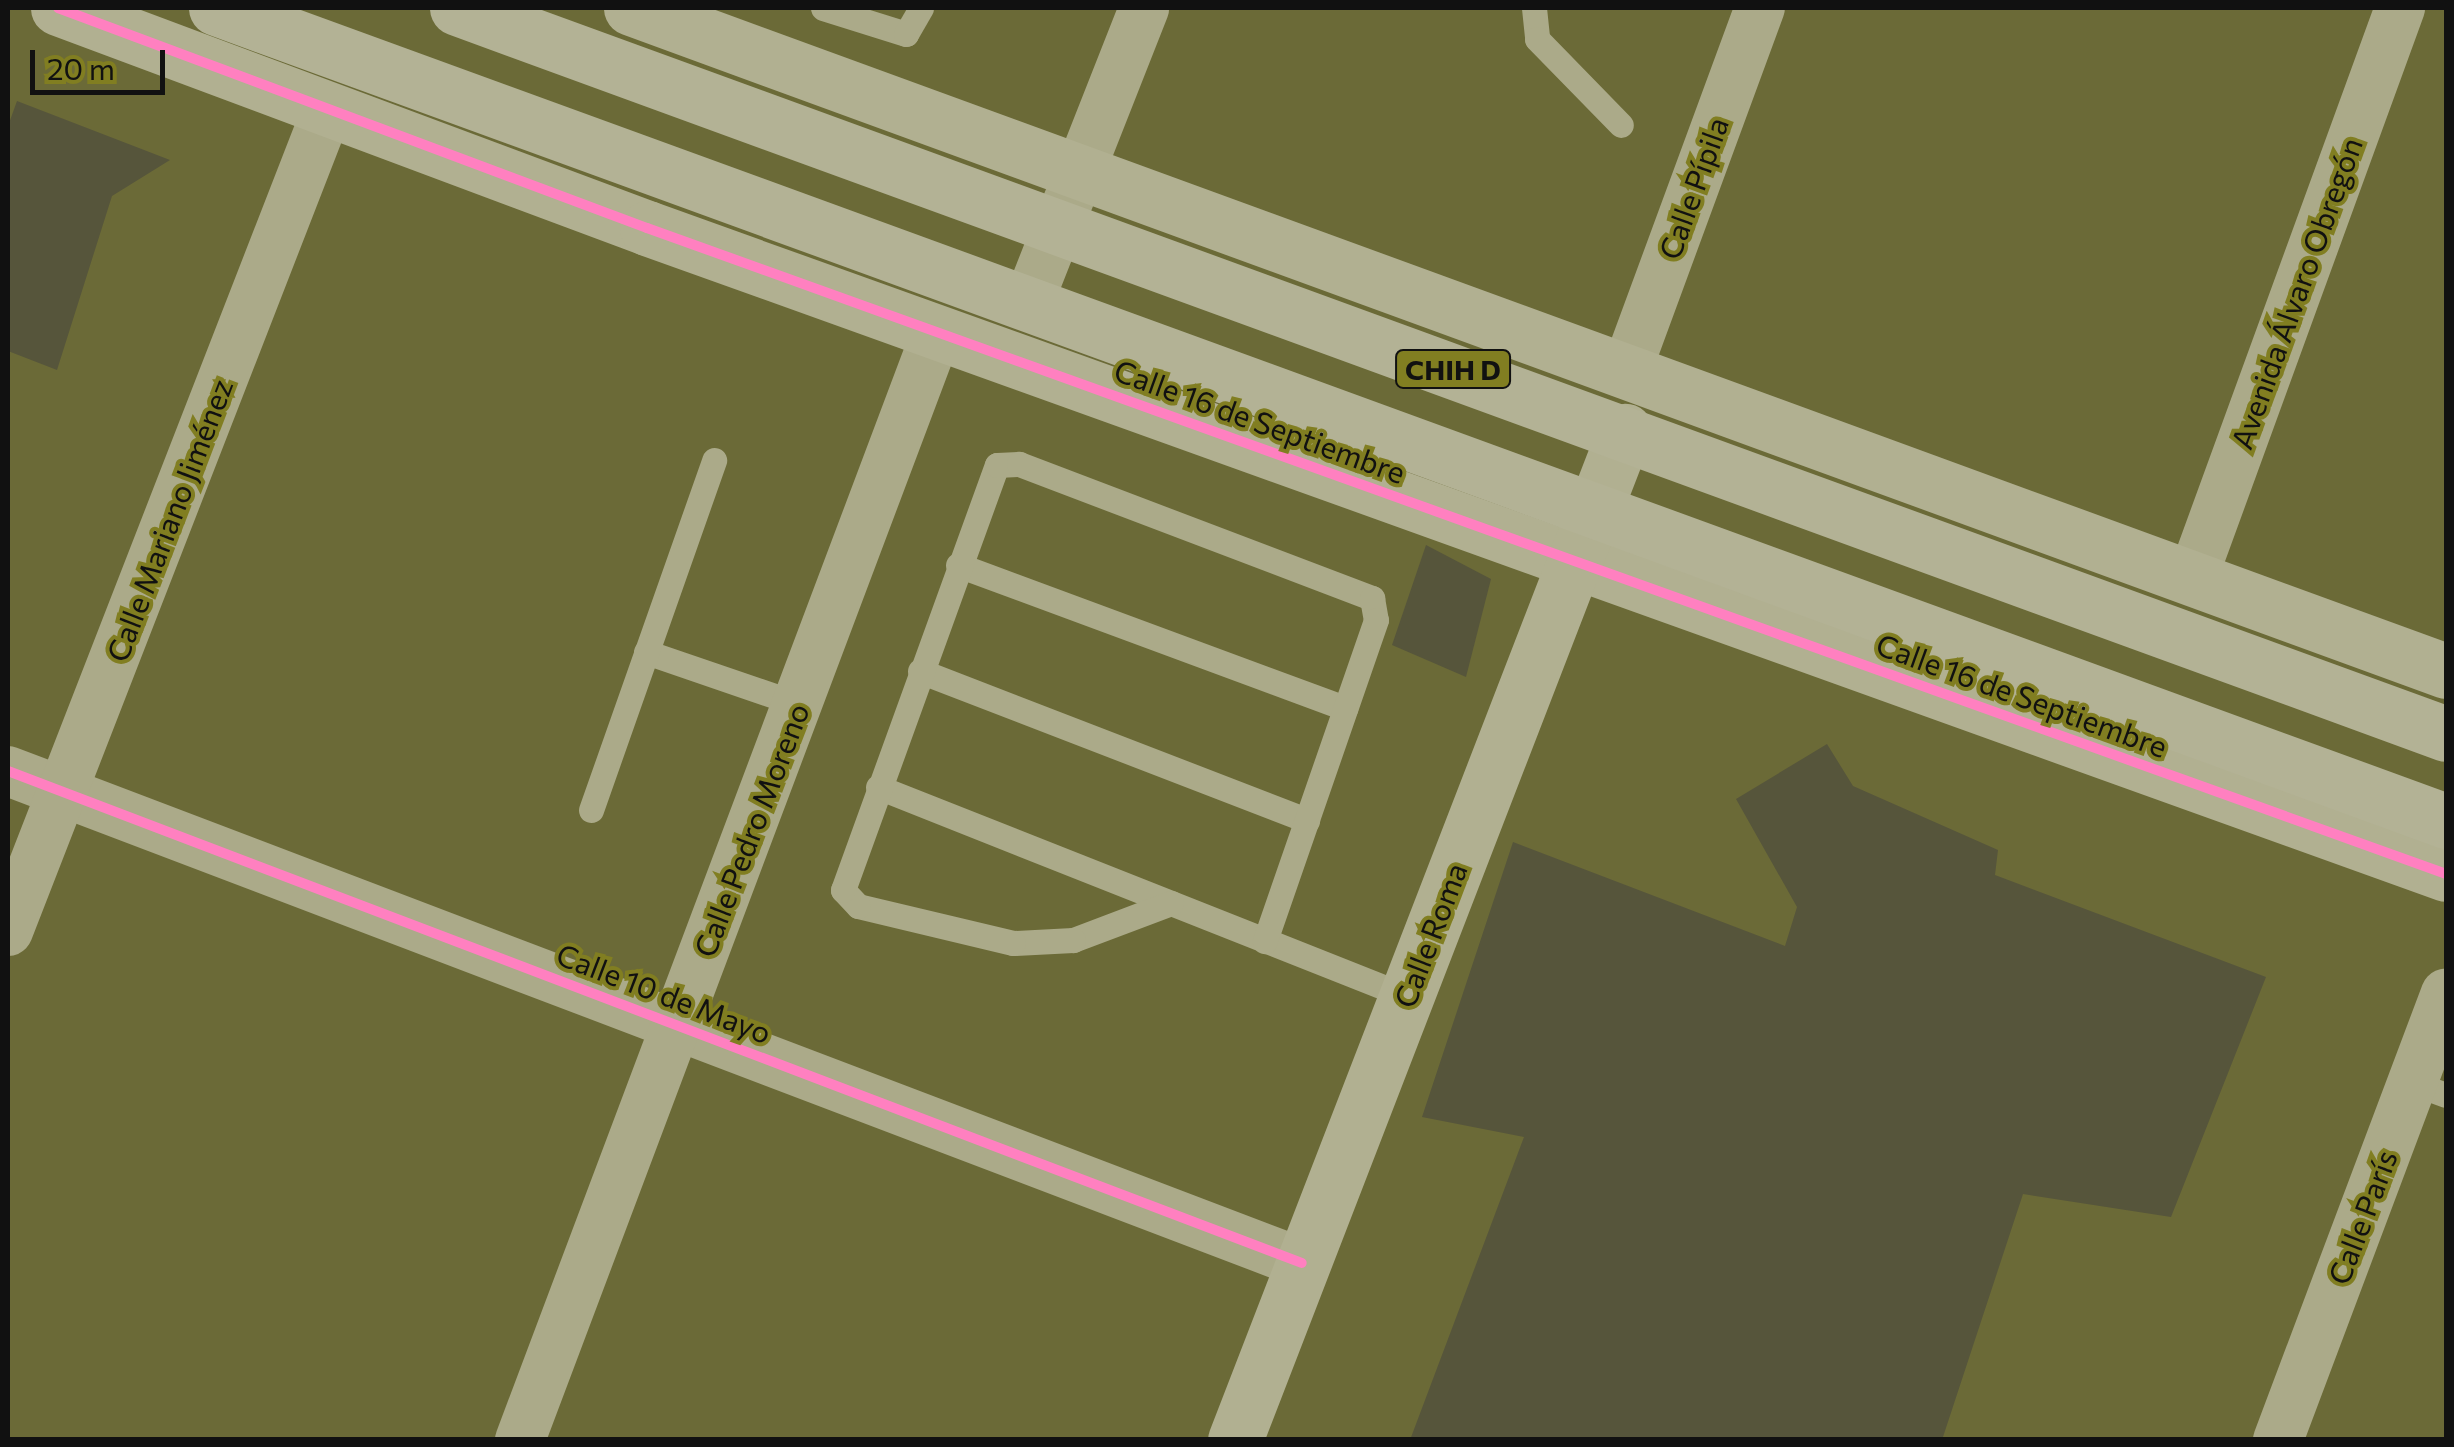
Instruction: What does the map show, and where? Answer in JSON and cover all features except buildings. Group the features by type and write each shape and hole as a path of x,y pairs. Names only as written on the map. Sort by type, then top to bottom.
{"main road":[{"name":"Calle 16 de Septiembre","path":"216,8 1596,507 2446,822"},
{"name":"CHIH D","path":"457,8 1625,431 2446,734"}],"street":[{"name":"Calle 16 de Septiembre","path":"58,8 937,332 2446,874"},
{"path":"1028,304 1144,8"},
{"name":"Calle Pípila","path":"1626,369 1760,8"},
{"name":"Avenida Álvaro Obregón","path":"2192,579 2400,8"},
{"path":"663,13 2446,672"},
{"name":"Calle Mariano Jiménez","path":"8,931 328,108"},
{"name":"Calle Pedro Moreno","path":"520,1440 937,332"},
{"name":"Calle Roma","path":"1234,1440 1625,431"},
{"name":"Calle 10 de Mayo","path":"8,770 1302,1263"},
{"name":"Calle París","path":"2278,1440 2430,1089 2446,994"}],"lane":[{"path":"823,8 906,34 921,8"},
{"path":"1534,8 1537,39 1620,124"},
{"path":"591,810 714,460"},
{"path":"1172,903 1074,940 1046,944 984,939 858,906 848,900 844,880 958,564 992,473 1007,463 1343,584 1372,598 1377,608 1346,708 1265,941"},
{"path":"958,564 1346,708"},
{"path":"646,652 798,704"},
{"path":"920,671 1307,820"},
{"path":"878,787 1406,996"}],"cycle path":[{"path":"58,8 647,228 2446,874"},
{"path":"8,771 1302,1263"}]}
